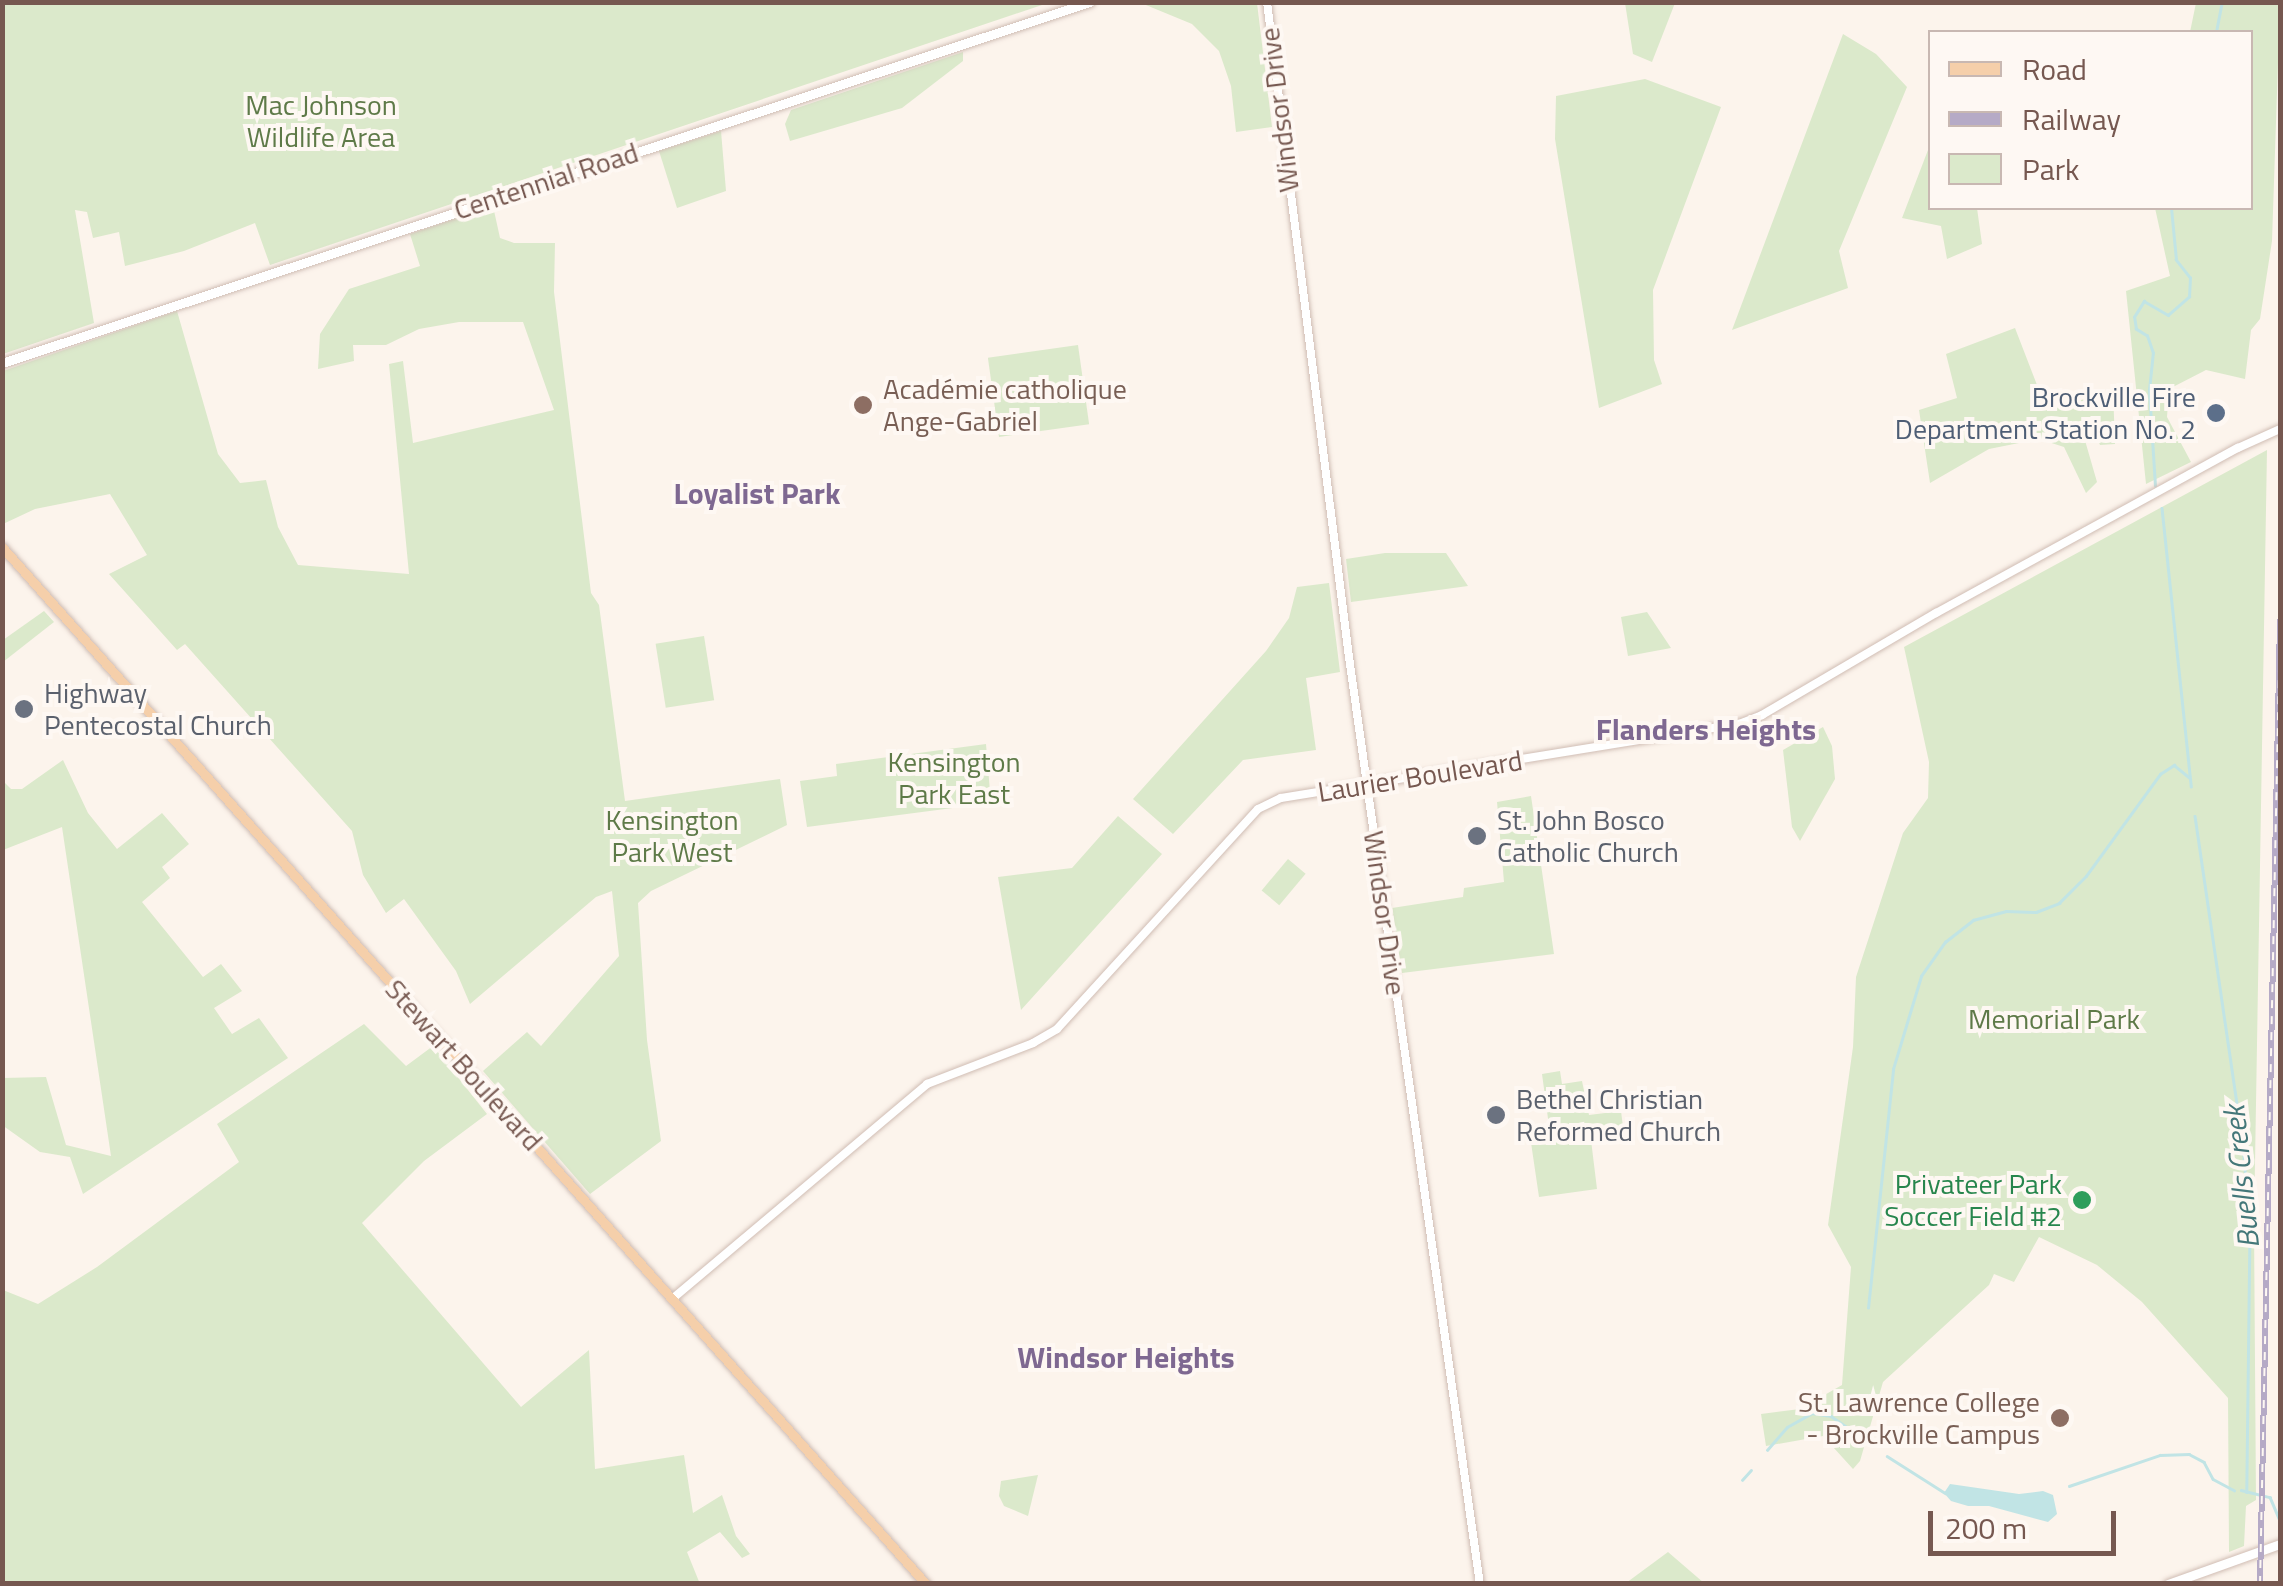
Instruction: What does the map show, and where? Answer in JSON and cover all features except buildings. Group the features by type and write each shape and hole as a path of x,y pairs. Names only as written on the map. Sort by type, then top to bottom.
{"main road":[{"name":"Centennial Road","path":"2,363 1090,2"},
{"name":"Stewart Boulevard","path":"2,547 926,1584"},
{"path":"2168,1584 2280,1544"}],"street":[{"name":"Windsor Drive","path":"1266,2 1366,786 1480,1584"},
{"name":"Laurier Boulevard","path":"672,1299 927,1084 1057,1029 1258,808 1280,798 1739,724 1762,715 1941,611 2238,448 2280,430"}],"green space":[{"name":"Mac Johnson Wildlife Area","path":"2,3 1048,3 270,265 255,223 184,251 125,266 119,232 93,238 87,212 75,210 94,323 3,354"},
{"path":"1141,3 1257,3 1272,127 1236,132 1231,86 1219,51 1192,24"},
{"path":"1625,3 1675,3 1652,62 1633,54"},
{"path":"2196,3 2280,3 2272,241 2260,319 2251,330 2245,379 2206,370 2169,389 2167,417 2191,462 2146,484 2126,291 2170,276 2155,210 2253,210 2253,30 2190,30"},
{"path":"1843,34 1876,54 1907,87 1839,251 1848,288 1732,330"},
{"path":"963,52 963,61 902,108 790,141 785,124 791,110"},
{"path":"1645,79 1721,107 1653,290 1654,360 1662,384 1599,408 1555,139 1556,96"},
{"path":"721,131 726,191 677,208 659,151"},
{"path":"1928,150 1928,210 1977,210 1982,244 1947,259 1941,226 1902,218"},
{"name":"Kensington Park West","path":"493,206 500,238 514,243 555,243 554,292 591,593 599,605 625,801 780,779 787,825 651,891 638,903 647,1040 661,1141 590,1194 483,1071 527,1032 541,1046 619,956 612,891 596,897 470,1004 456,971 404,899 386,913 363,875 352,831 185,644 177,650 109,574 147,555 110,494 35,509 3,524 3,371 177,311 218,454 240,483 266,480 278,527 298,565 409,574 389,364 403,361 413,443 554,410 523,322 459,322 419,329 386,345 353,345 354,361 318,369 320,334 349,289 420,266 410,234"},
{"path":"2015,328 2047,411 2113,390 2115,444 2100,445 2092,426 2084,437 2097,482 2086,493 2064,447 2039,439 1989,449 1930,483 1919,410 1957,398 1946,354"},
{"path":"1078,345 1089,424 999,437 988,358"},
{"name":"Memorial Park","path":"2267,450 2254,1223 2256,1500 2246,1506 2244,1546 2229,1552 2228,1398 2142,1302 2097,1265 2039,1237 2014,1282 1994,1274 1989,1285 1883,1382 1860,1461 1853,1469 1823,1436 1766,1446 1761,1414 1800,1409 1842,1385 1851,1267 1828,1225 1853,1047 1856,977 1903,833 1928,798 1929,762 1904,647"},
{"path":"1385,553 1446,553 1468,586 1351,602 1346,559"},
{"path":"1329,583 1340,672 1306,678 1316,750 1243,760 1173,834 1133,799 1266,651 1289,618 1297,587"},
{"path":"44,611 54,622 3,662 3,640"},
{"path":"1647,612 1671,648 1628,656 1621,617"},
{"path":"704,636 714,700 666,708 656,644"},
{"path":"1823,727 1832,746 1835,779 1800,841 1792,827 1783,750"},
{"name":"Kensington Park East","path":"986,744 991,803 807,827 800,781 837,776 836,764"},
{"path":"63,760 88,813 117,849 162,813 189,844 162,867 170,878 142,902 203,977 221,964 242,991 214,1008 232,1034 259,1018 288,1058 83,1194 70,1157 40,1152 2,1125 3,1078 46,1077 66,1145 111,1156 62,827 3,850 3,781 11,789 22,789"},
{"path":"1531,796 1554,954 1402,973 1392,908 1463,897 1464,888 1504,882 1497,802"},
{"path":"1118,816 1162,854 1021,1010 998,877 1072,868"},
{"path":"1288,859 1306,874 1279,905 1262,890"},
{"path":"364,1024 406,1066 433,1046 487,1114 424,1161 362,1223 521,1407 589,1350 595,1469 684,1455 693,1513 722,1495 736,1536 750,1554 742,1558 720,1532 687,1552 700,1584 3,1583 3,1290 38,1304 97,1267 239,1162 217,1124"},
{"path":"1560,1071 1562,1084 1582,1081 1589,1115 1621,1111 1624,1135 1591,1140 1597,1189 1539,1197 1529,1129 1549,1126 1542,1074"},
{"path":"1038,1475 1028,1516 1004,1506 999,1496 1001,1481"},
{"path":"1668,1552 1704,1583 1626,1583"}],"water":[{"path":"1950,1484 2019,1494 2043,1491 2053,1495 2057,1514 2048,1522 1989,1506 1968,1506 1951,1501 1944,1493"}],"waterway":[{"path":"2216,30 2222,2"},
{"name":"Buells Creek","path":"2155,486 2149,390 2153,353 2147,336 2136,329 2134,317 2144,301 2168,315 2189,297 2190,278 2176,260 2171,210"},
{"name":"Buells Creek","path":"2162,508 2191,786"},
{"path":"1868,1308 1893,1069 1921,976 1945,942 1973,920 2006,911 2036,912 2059,903 2086,876 2160,774 2174,765 2189,777"},
{"name":"Buells Creek","path":"2195,816 2243,1144 2250,1229 2247,1492"},
{"path":"1767,1450 1787,1427 1812,1413 1831,1416 1857,1434"},
{"path":"2069,1486 2160,1455 2189,1454 2204,1462 2213,1479 2234,1490"},
{"path":"1887,1456 1945,1493"},
{"path":"1742,1480 1751,1470"},
{"name":"Buells Creek","path":"2241,1490 2270,1497 2280,1520"}],"railway":[{"path":"2260,1584 2280,619"}],"place":[{"name":"Académie catholique Ange-Gabriel","path":"863,405"},
{"name":"Brockville Fire Department Station No. 2","path":"2216,413"},
{"name":"Highway Pentecostal Church","path":"24,709"},
{"name":"St. John Bosco Catholic Church","path":"1477,836"},
{"name":"Bethel Christian Reformed Church","path":"1496,1115"},
{"name":"Privateer Park Soccer Field #2","path":"2082,1200"},
{"name":"St. Lawrence College - Brockville Campus","path":"2060,1418"}],"district":[{"name":"Loyalist Park","path":"757,493"},
{"name":"Flanders Heights","path":"1706,729"},
{"name":"Windsor Heights","path":"1126,1357"}]}
